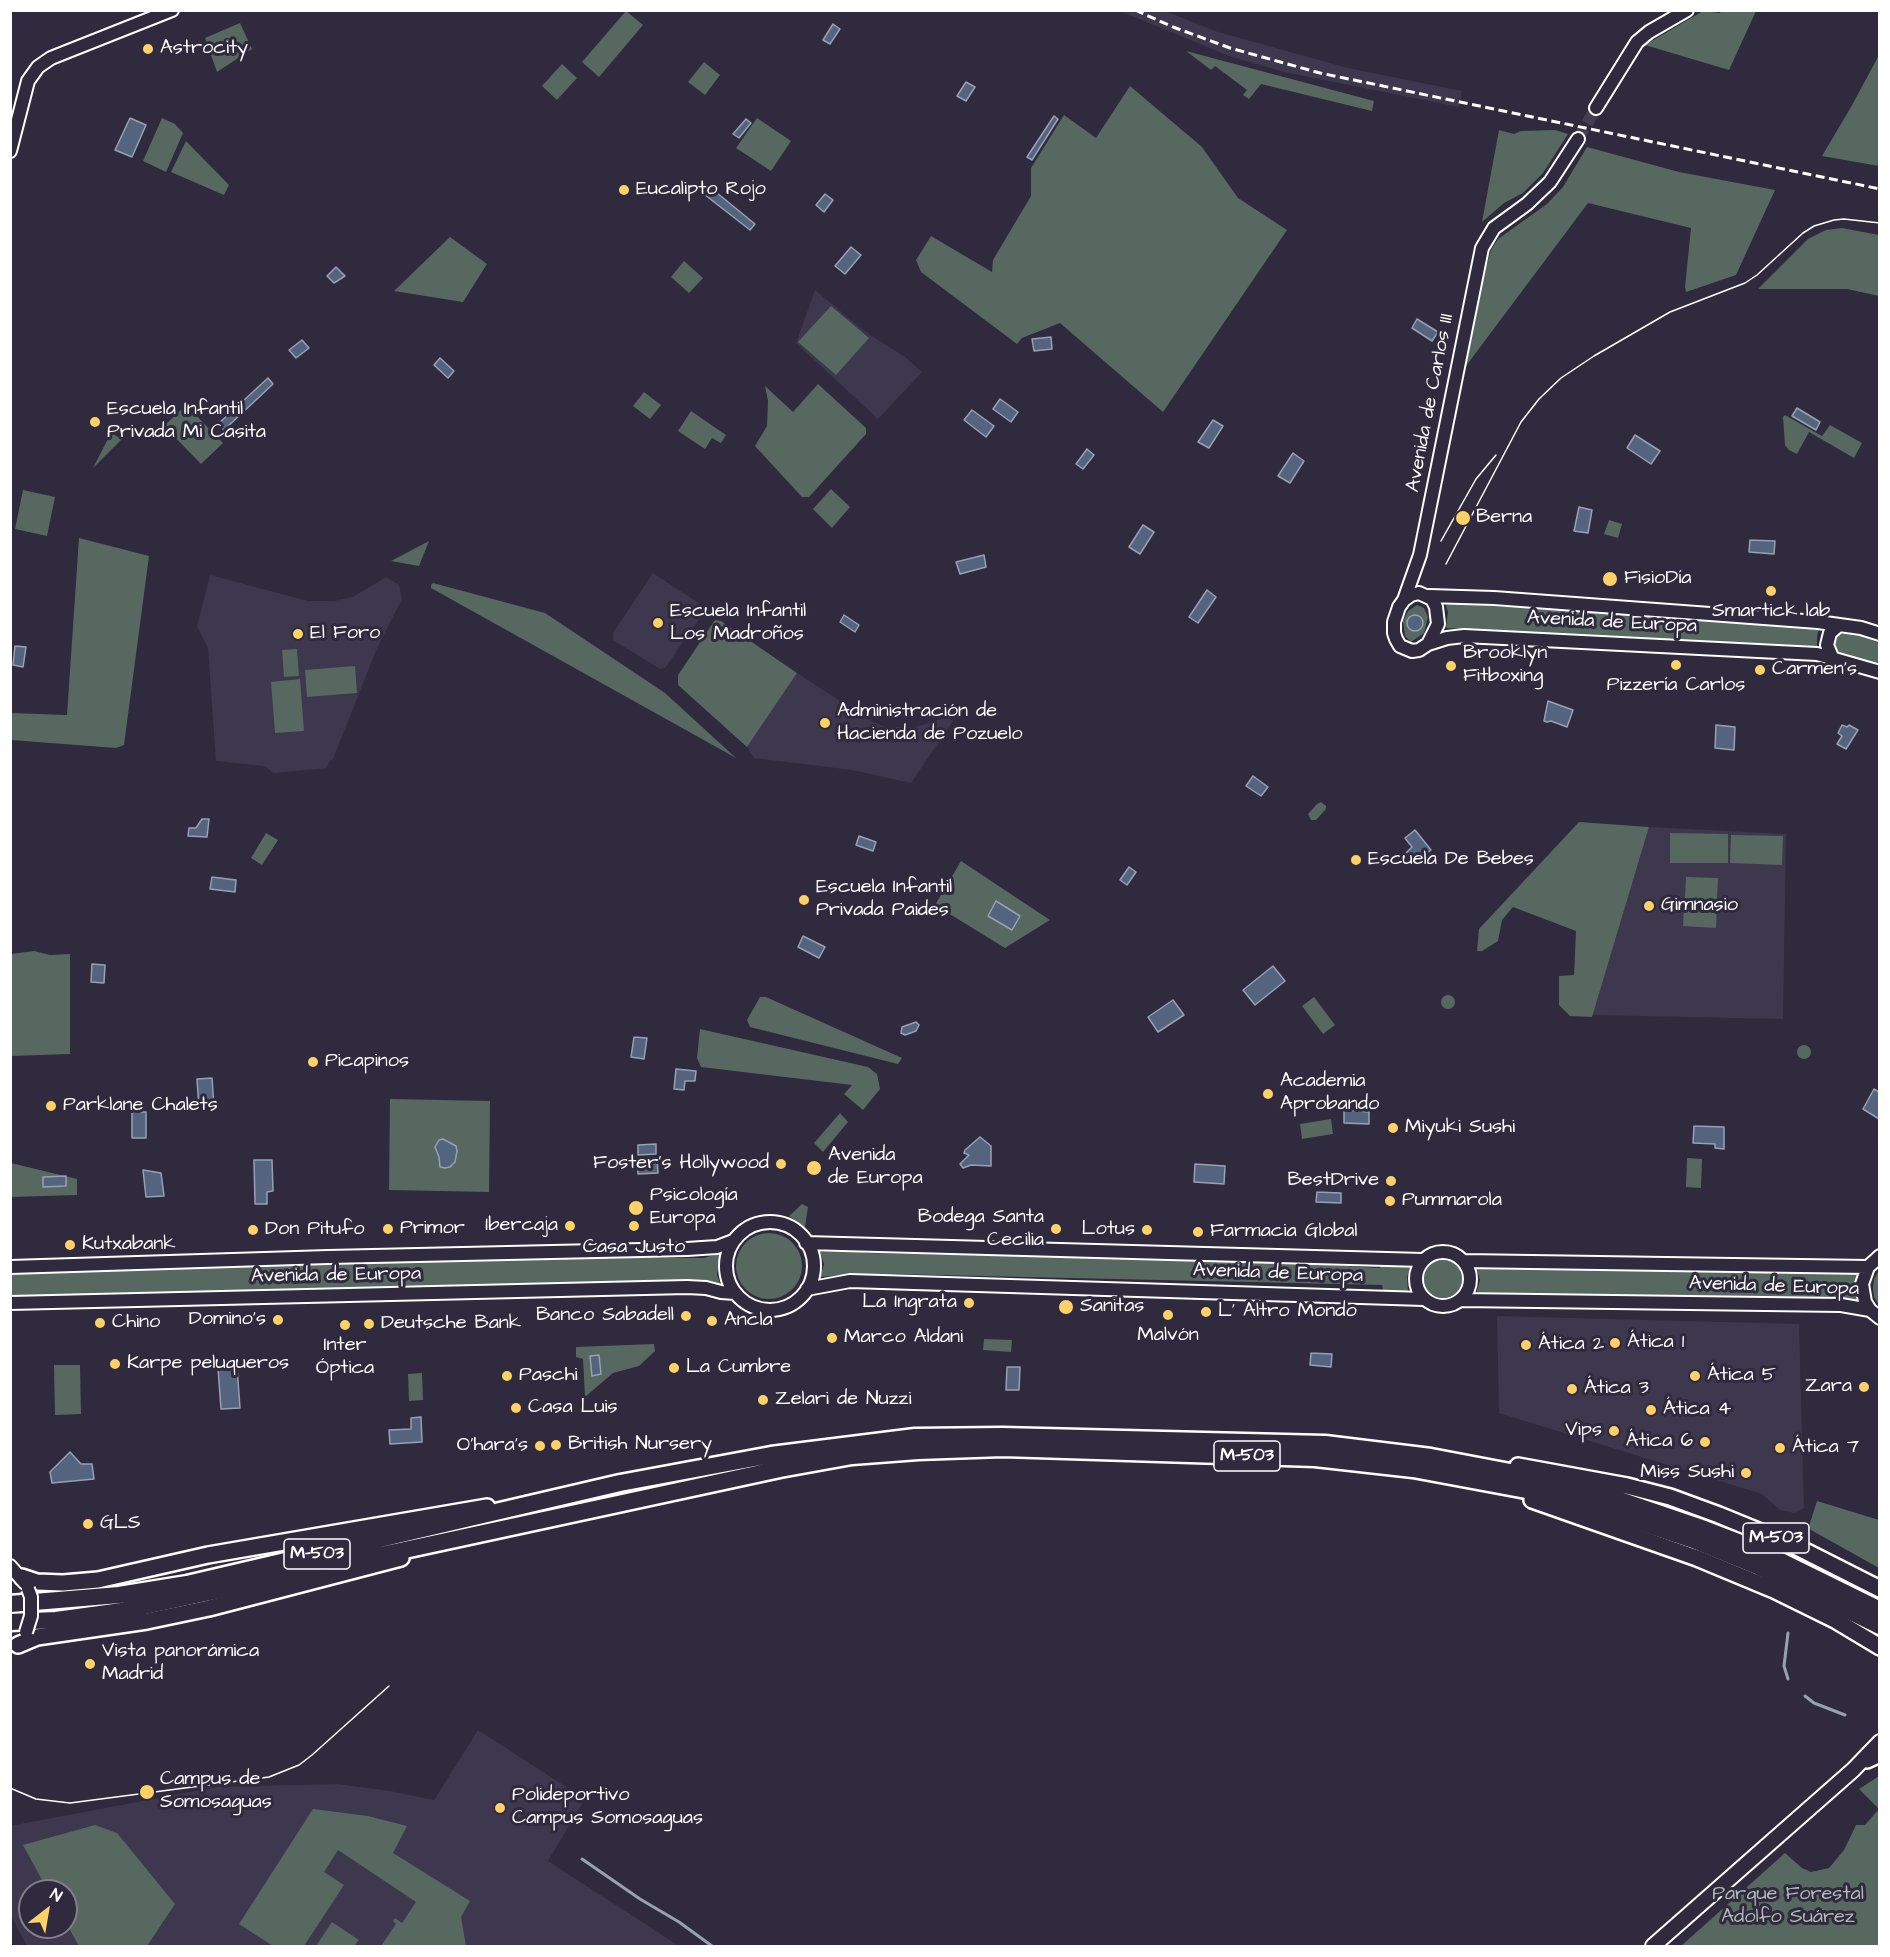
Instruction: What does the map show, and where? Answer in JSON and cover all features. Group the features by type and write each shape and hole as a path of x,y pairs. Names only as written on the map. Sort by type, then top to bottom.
{"highway":[{"name":"M-503","path":"25,1583 98,1580 208,1555 620,1484 771,1455 915,1437 1002,1436 1413,1446 1659,1494 1719,1515 1795,1546 1880,1589"},
{"name":"M-503","path":"1325,1444 1431,1457 1531,1476 1614,1498 1699,1527 1756,1550 1880,1610"},
{"name":"M-503","path":"10,1622 56,1620 134,1609 780,1468 852,1456 1004,1448 1316,1458 1413,1468 1526,1490 1696,1541 1757,1566 1880,1626"},
{"name":"M-503","path":"1413,1468 1545,1504 1697,1558 1784,1594 1835,1620 1880,1647"},
{"name":"M-503","path":"10,1604 119,1595 187,1584 620,1484"},
{"name":"M-503","path":"18,1643 37,1637 147,1621 209,1608 591,1509"}],"main road":[{"path":"1653,1947 1853,1770 1880,1742"},
{"path":"1853,1770 1874,1757 1880,1749"}],"street":[{"path":"10,151 28,81 38,67 51,58 172,10"},
{"path":"1596,108 1636,42 1687,10"},
{"name":"Avenida de Carlos III","path":"1404,600 1420,555 1479,257 1494,228 1542,191 1578,139"},
{"name":"Avenida de Carlos III","path":"1420,555 1419,577 1427,596"},
{"path":"1415,593 1427,596 1436,607 1438,619 1436,630 1428,644 1419,650 1412,651 1400,646 1396,639 1395,617 1404,600 1415,593"},
{"name":"Avenida de Europa","path":"1427,596 1494,598 1839,625 1880,634"},
{"path":"1832,657 1827,645 1830,633 1839,625"},
{"name":"Avenida de Europa","path":"1428,644 1464,636 1817,654 1879,672"},
{"path":"761,1223 778,1223 793,1229 806,1242 813,1260 813,1275 800,1299 778,1309 766,1310 749,1304 735,1293 728,1281 727,1254 733,1241 745,1229 761,1223"},
{"name":"Avenida de Europa","path":"10,1267 687,1249 717,1247 733,1241"},
{"name":"Avenida de Europa","path":"806,1242 1423,1260"},
{"path":"1449,1252 1464,1261 1471,1281 1466,1295 1461,1300 1447,1306 1431,1304 1424,1299 1416,1284 1416,1275 1423,1260 1431,1254 1449,1252"},
{"path":"1875,1314 1863,1293 1864,1275 1868,1267 1880,1256"},
{"name":"Avenida de Europa","path":"1464,1261 1868,1267"},
{"name":"Avenida de Europa","path":"807,1289 850,1281 1424,1299"},
{"name":"Avenida de Europa","path":"10,1303 687,1287 735,1293"},
{"name":"Avenida de Europa","path":"1461,1300 1841,1305 1875,1314"},
{"path":"10,1566 25,1583 31,1598 31,1616 18,1643"}],"shaded area":[{"path":"1120,11 1165,11 1218,32 1348,68 1462,91 1459,107 1284,72 1229,56"},
{"path":"815,290 864,331 905,357 922,372 878,419 796,343"},
{"name":"Escuela Infantil Los Madroños","path":"653,573 703,606 704,612 665,668 660,669 613,640 613,633"},
{"path":"210,575 308,601 334,601 353,597 386,577 399,585 402,599 377,648 333,759 327,768 274,773 264,766 216,761 208,648 197,626"},
{"path":"797,673 871,721 885,727 915,727 947,717 953,721 911,783 852,770 754,758 747,747"},
{"path":"1649,827 1786,834 1783,1019 1592,1015"},
{"path":"1497,1316 1799,1324 1804,1508 1794,1513 1780,1510 1762,1494 1499,1413"},
{"path":"478,1730 585,1799 548,1861 679,1946 27,1946 23,1939 78,1939 78,1879 18,1879 18,1929 11,1916 10,1826 217,1787 337,1784 434,1800"}],"green space":[{"path":"626,11 643,25 599,77 582,62"},
{"path":"1703,11 1719,13 1756,11 1729,70 1645,45"},
{"path":"240,23 252,49 217,72 205,38"},
{"path":"1186,51 1374,101 1372,111 1261,84 1249,99 1243,95 1247,90 1215,66 1211,70"},
{"path":"1879,55 1879,166 1822,156 1851,107"},
{"path":"704,62 720,75 705,95 688,82"},
{"path":"562,64 577,78 557,100 542,86"},
{"path":"1130,86 1202,147 1238,198 1287,230 1163,412 1060,323 1022,338 1017,344 921,272 916,260 931,236 992,272 993,260 1031,196 1031,168 1064,115 1096,138"},
{"path":"162,118 175,124 183,133 166,172 143,161"},
{"path":"757,118 791,141 771,171 736,148"},
{"path":"1499,130 1514,134 1521,131 1555,130 1568,134 1543,173 1523,193 1504,203 1482,222"},
{"path":"186,141 229,185 224,195 171,172"},
{"path":"1587,147 1679,172 1775,190 1736,275 1686,292 1691,228 1588,203 1466,366 1483,277 1491,250 1498,239 1547,204 1563,187"},
{"path":"1842,228 1879,235 1879,296 1847,289 1758,289 1808,239 1826,230"},
{"path":"450,237 487,264 463,302 394,291"},
{"path":"684,261 703,278 689,293 671,277"},
{"path":"831,306 869,338 836,375 798,342"},
{"path":"818,384 866,428 866,434 809,497 802,497 755,446 767,426 768,401 765,386 793,412"},
{"path":"644,392 661,405 650,419 633,406"},
{"path":"186,405 223,443 201,464 164,426"},
{"path":"691,411 726,435 721,443 712,438 705,449 678,431"},
{"path":"1785,415 1822,436 1830,425 1862,443 1854,458 1809,432 1797,454 1785,445 1783,417"},
{"path":"111,433 122,439 93,468"},
{"path":"831,489 850,507 832,528 813,509"},
{"path":"23,490 55,497 47,536 15,529"},
{"path":"1609,520 1622,524 1618,538 1604,534"},
{"path":"79,538 149,556 124,745 116,748 11,740 11,713 67,715"},
{"path":"429,541 419,566 391,561"},
{"path":"433,583 545,613 665,693 736,758 431,588"},
{"path":"1445,603 1820,626 1817,648 1446,628 1448,612"},
{"path":"1417,605 1424,608 1428,617 1424,633 1411,642 1405,636 1403,621 1408,611"},
{"path":"715,620 721,621 797,673 747,747 678,685 678,675"},
{"path":"1840,631 1856,634 1879,643 1879,665 1875,666 1837,654 1832,646 1834,635"},
{"path":"297,649 299,676 284,677 282,650"},
{"path":"355,666 357,693 307,697 305,670"},
{"path":"300,679 304,731 275,733 271,682"},
{"path":"1321,802 1326,809 1316,820 1311,820 1308,814"},
{"path":"1579,822 1649,827 1592,1017 1570,1016 1559,1005 1559,976 1574,975 1576,931 1513,907 1502,920 1498,941 1482,951 1477,951 1479,929"},
{"path":"266,833 278,840 262,865 251,858"},
{"path":"1670,833 1728,834 1728,863 1670,863"},
{"path":"1731,835 1783,836 1782,865 1730,863"},
{"path":"961,861 1050,920 1005,948 935,905"},
{"path":"1686,877 1718,878 1717,900 1685,898"},
{"path":"1684,905 1717,907 1716,928 1683,926"},
{"path":"34,951 50,955 70,954 70,1054 11,1056 11,954"},
{"path":"1445,995 1451,995 1455,1002 1451,1009 1445,1009 1441,1005 1441,999"},
{"path":"760,997 766,997 902,1058 898,1064 750,1027 747,1020"},
{"path":"1314,997 1335,1025 1323,1034 1302,1006"},
{"path":"700,1029 868,1067 877,1074 880,1089 863,1110 844,1094 852,1085 701,1067 697,1058"},
{"path":"1801,1045 1807,1045 1811,1052 1807,1059 1801,1059 1797,1055 1797,1049"},
{"path":"390,1099 490,1101 489,1192 389,1190"},
{"path":"840,1113 848,1122 823,1152 814,1143"},
{"path":"1331,1119 1333,1134 1302,1139 1300,1124"},
{"path":"1687,1158 1702,1159 1701,1188 1686,1187"},
{"path":"11,1163 77,1179 77,1195 11,1197"},
{"path":"802,1204 808,1207 805,1227 789,1216"},
{"path":"769,1233 781,1236 792,1243 799,1254 802,1266 799,1278 792,1289 781,1296 769,1299 757,1296 746,1289 739,1278 736,1266 739,1254 746,1243 757,1236"},
{"path":"863,1249 865,1253 1261,1261 1380,1268 1381,1263 1410,1265 1407,1278 1408,1291 1383,1290 1382,1285 892,1274 891,1277 856,1274 820,1277 824,1264 820,1252"},
{"path":"720,1253 717,1275 721,1286 703,1280 11,1296 10,1274 368,1258 704,1258"},
{"path":"1443,1260 1457,1265 1462,1279 1457,1293 1443,1298 1429,1293 1424,1279 1429,1265"},
{"path":"1477,1269 1858,1271 1854,1287 1857,1301 1476,1294 1480,1280"},
{"path":"1879,1270 1879,1305 1874,1297 1873,1288 1874,1279"},
{"path":"984,1339 1012,1340 1011,1352 983,1350"},
{"path":"654,1344 655,1351 639,1366 613,1373 585,1397 583,1359 576,1357 576,1347"},
{"path":"54,1365 80,1365 81,1414 55,1415"},
{"path":"422,1373 423,1400 409,1401 408,1374"},
{"path":"1817,1501 1879,1520 1879,1568 1811,1530 1809,1526"},
{"path":"1879,1776 1879,1809 1859,1789"},
{"path":"313,1809 368,1816 407,1826 393,1853 470,1901 461,1917 466,1946 381,1946 396,1924 393,1921 395,1918 402,1923 416,1902 338,1850 324,1872 344,1885 304,1946 273,1946 239,1924"},
{"name":"Parque Forestal Adolfo Suárez","path":"1879,1809 1879,1946 1681,1946 1785,1853 1802,1868 1811,1872 1829,1868 1844,1850 1856,1825 1865,1825"},
{"path":"95,1825 117,1833 175,1904 147,1946 79,1946 75,1939 78,1939 78,1879 41,1879 23,1845"},
{"path":"332,1922 359,1940 354,1946 316,1946"}],"water":[{"path":"833,24 840,29 830,44 823,40"},
{"path":"966,82 975,87 966,101 957,96"},
{"path":"1054,116 1058,119 1032,160 1027,157"},
{"path":"130,118 146,125 132,157 115,150"},
{"path":"746,119 751,123 739,138 733,134"},
{"path":"706,184 755,224 750,230 700,191"},
{"path":"825,194 833,200 824,212 816,205"},
{"path":"851,247 861,255 845,274 835,266"},
{"path":"336,267 345,276 334,283 327,276"},
{"path":"1417,319 1438,332 1432,341 1412,328"},
{"path":"1051,337 1052,349 1034,351 1032,339"},
{"path":"302,340 309,348 296,358 289,350"},
{"path":"440,358 454,371 448,378 434,365"},
{"path":"268,378 273,384 224,430 218,424"},
{"path":"1000,399 1018,412 1011,422 993,409"},
{"path":"1797,408 1820,422 1816,430 1792,416"},
{"path":"972,410 994,426 986,437 964,420"},
{"path":"1213,420 1223,426 1209,448 1198,442"},
{"path":"1635,435 1660,451 1651,464 1627,448"},
{"path":"1087,449 1094,455 1083,469 1076,464"},
{"path":"1293,453 1304,461 1290,483 1278,476"},
{"path":"1579,507 1592,510 1588,533 1574,531"},
{"path":"1143,525 1154,532 1140,554 1129,547"},
{"path":"1750,540 1775,541 1774,554 1749,552"},
{"path":"984,555 986,567 960,574 956,562"},
{"path":"1207,590 1216,597 1198,623 1189,617"},
{"path":"844,615 859,625 855,632 840,622"},
{"path":"1415,615 1423,623 1415,631 1407,623"},
{"path":"15,646 26,647 23,667 13,665"},
{"path":"1548,701 1573,710 1567,727 1544,721"},
{"path":"1716,725 1735,727 1734,750 1715,748"},
{"path":"1842,725 1847,727 1849,725 1858,730 1846,749 1837,744 1842,736 1838,733"},
{"path":"1253,776 1268,787 1261,796 1246,786"},
{"path":"202,819 209,819 207,837 188,836 189,828 196,828"},
{"path":"1415,830 1431,850 1411,865 1403,856 1412,847 1405,838"},
{"path":"859,836 876,842 873,851 856,845"},
{"path":"1129,867 1136,872 1127,885 1120,880"},
{"path":"212,877 236,880 235,892 210,889"},
{"path":"996,901 1020,916 1012,930 988,916"},
{"path":"803,936 825,947 819,958 798,947"},
{"path":"92,964 105,965 104,983 91,982"},
{"path":"1273,966 1285,981 1255,1005 1243,990"},
{"path":"1173,1000 1184,1015 1158,1032 1148,1017"},
{"path":"916,1022 919,1025 916,1031 905,1035 901,1033 902,1027"},
{"path":"634,1037 647,1038 644,1059 631,1057"},
{"path":"676,1069 696,1071 695,1081 685,1081 684,1090 674,1089"},
{"path":"212,1078 214,1107 199,1108 197,1079"},
{"path":"1874,1089 1879,1092 1879,1119 1863,1109"},
{"path":"1344,1110 1369,1112 1369,1124 1344,1123"},
{"path":"132,1112 146,1112 146,1138 132,1138"},
{"path":"1694,1126 1724,1127 1724,1149 1715,1148 1715,1144 1693,1143"},
{"path":"980,1137 991,1146 991,1166 971,1165 963,1168 960,1164 969,1155 964,1153 965,1150"},
{"path":"443,1139 456,1146 457,1151 455,1162 445,1168 440,1167 435,1147 439,1140"},
{"path":"656,1144 656,1154 638,1155 638,1145"},
{"path":"657,1158 658,1173 638,1174 637,1160"},
{"path":"254,1160 272,1160 273,1191 267,1192 267,1204 255,1204"},
{"path":"1195,1164 1225,1166 1224,1184 1194,1182"},
{"path":"143,1170 161,1173 164,1196 146,1197"},
{"path":"66,1176 66,1186 43,1187 43,1177"},
{"path":"1317,1192 1341,1193 1341,1203 1316,1202"},
{"path":"1311,1353 1332,1354 1331,1367 1310,1365"},
{"path":"599,1355 601,1374 592,1376 590,1356"},
{"path":"237,1367 240,1408 221,1409 218,1368"},
{"path":"1007,1367 1020,1367 1019,1390 1006,1390"},
{"path":"421,1417 422,1442 390,1444 389,1430 411,1429 411,1418"},
{"path":"70,1452 81,1464 92,1464 94,1479 52,1483 50,1472"}],"waterway":[{"path":"1788,1633 1784,1666 1788,1679"},
{"path":"1805,1696 1814,1703 1845,1715"},
{"path":"582,1859 712,1946"}],"tunnel":[{"path":"1578,139 1596,108"}],"tram line":[{"path":"1446,564 1521,422 1539,399 1561,378 1670,312 1745,283 1814,226 1844,219 1880,223"},
{"path":"1441,541 1476,479 1496,455"},
{"path":"10,1788 36,1799 70,1803 269,1777 299,1765 389,1686"}],"railway":[{"path":"1135,10 1230,48 1320,73 1880,189"}],"place":[{"name":"Astrocity","path":"148,49"},
{"name":"Eucalipto Rojo","path":"624,190"},
{"name":"Escuela Infantil Privada Mi Casita","path":"95,422"},
{"name":"Berna","path":"1463,518"},
{"name":"FisioDía","path":"1610,579"},
{"name":"Smartick lab","path":"1771,591"},
{"name":"Escuela Infantil Los Madroños","path":"658,623"},
{"name":"El Foro","path":"298,634"},
{"name":"Pizzería Carlos","path":"1676,665"},
{"name":"Brooklyn Fitboxing","path":"1451,666"},
{"name":"Carmen's","path":"1760,670"},
{"name":"Administración de Hacienda de Pozuelo","path":"825,723"},
{"name":"Escuela De Bebes","path":"1356,860"},
{"name":"Escuela Infantil Privada Paides","path":"804,900"},
{"name":"Gimnasio","path":"1649,906"},
{"name":"Picapinos","path":"313,1062"},
{"name":"Academia Aprobando","path":"1268,1094"},
{"name":"Parklane Chalets","path":"51,1106"},
{"name":"Miyuki Sushi","path":"1393,1128"},
{"name":"Foster's Hollywood","path":"781,1164"},
{"name":"Avenida de Europa","path":"814,1168"},
{"name":"BestDrive","path":"1391,1181"},
{"name":"Pummarola","path":"1390,1201"},
{"name":"Psicología Europa","path":"636,1208"},
{"name":"Ibercaja","path":"570,1226"},
{"name":"Casa Justo","path":"634,1226"},
{"name":"Primor","path":"388,1229"},
{"name":"Bodega Santa Cecilia","path":"1056,1229"},
{"name":"Don Pitufo","path":"253,1230"},
{"name":"Lotus","path":"1147,1230"},
{"name":"Farmacia Global","path":"1198,1232"},
{"name":"Kutxabank","path":"70,1245"},
{"name":"La Ingrata","path":"969,1303"},
{"name":"Sanitas","path":"1066,1307"},
{"name":"L' Altro Mondo","path":"1206,1312"},
{"name":"Malvón","path":"1168,1315"},
{"name":"Banco Sabadell","path":"686,1316"},
{"name":"Domino's","path":"278,1320"},
{"name":"Ancla","path":"712,1321"},
{"name":"Chino","path":"100,1323"},
{"name":"Deutsche Bank","path":"369,1324"},
{"name":"Inter Óptica","path":"345,1325"},
{"name":"Marco Aldani","path":"832,1338"},
{"name":"Ática 1","path":"1615,1343"},
{"name":"Ática 2","path":"1526,1345"},
{"name":"Karpe peluqueros","path":"115,1364"},
{"name":"La Cumbre","path":"674,1368"},
{"name":"Paschi","path":"507,1376"},
{"name":"Ática 5","path":"1695,1376"},
{"name":"Zara","path":"1864,1387"},
{"name":"Ática 3","path":"1572,1389"},
{"name":"Zelari de Nuzzi","path":"763,1400"},
{"name":"Casa Luis","path":"516,1408"},
{"name":"Ática 4","path":"1651,1410"},
{"name":"Vips","path":"1614,1431"},
{"name":"Ática 6","path":"1705,1442"},
{"name":"British Nursery","path":"556,1445"},
{"name":"O'hara's","path":"540,1446"},
{"name":"Ática 7","path":"1780,1448"},
{"name":"Miss Sushi","path":"1746,1473"},
{"name":"GLS","path":"88,1524"},
{"name":"Vista panorámica Madrid","path":"90,1664"},
{"name":"Campus de Somosaguas","path":"147,1792"},
{"name":"Polideportivo Campus Somosaguas","path":"500,1808"}]}
